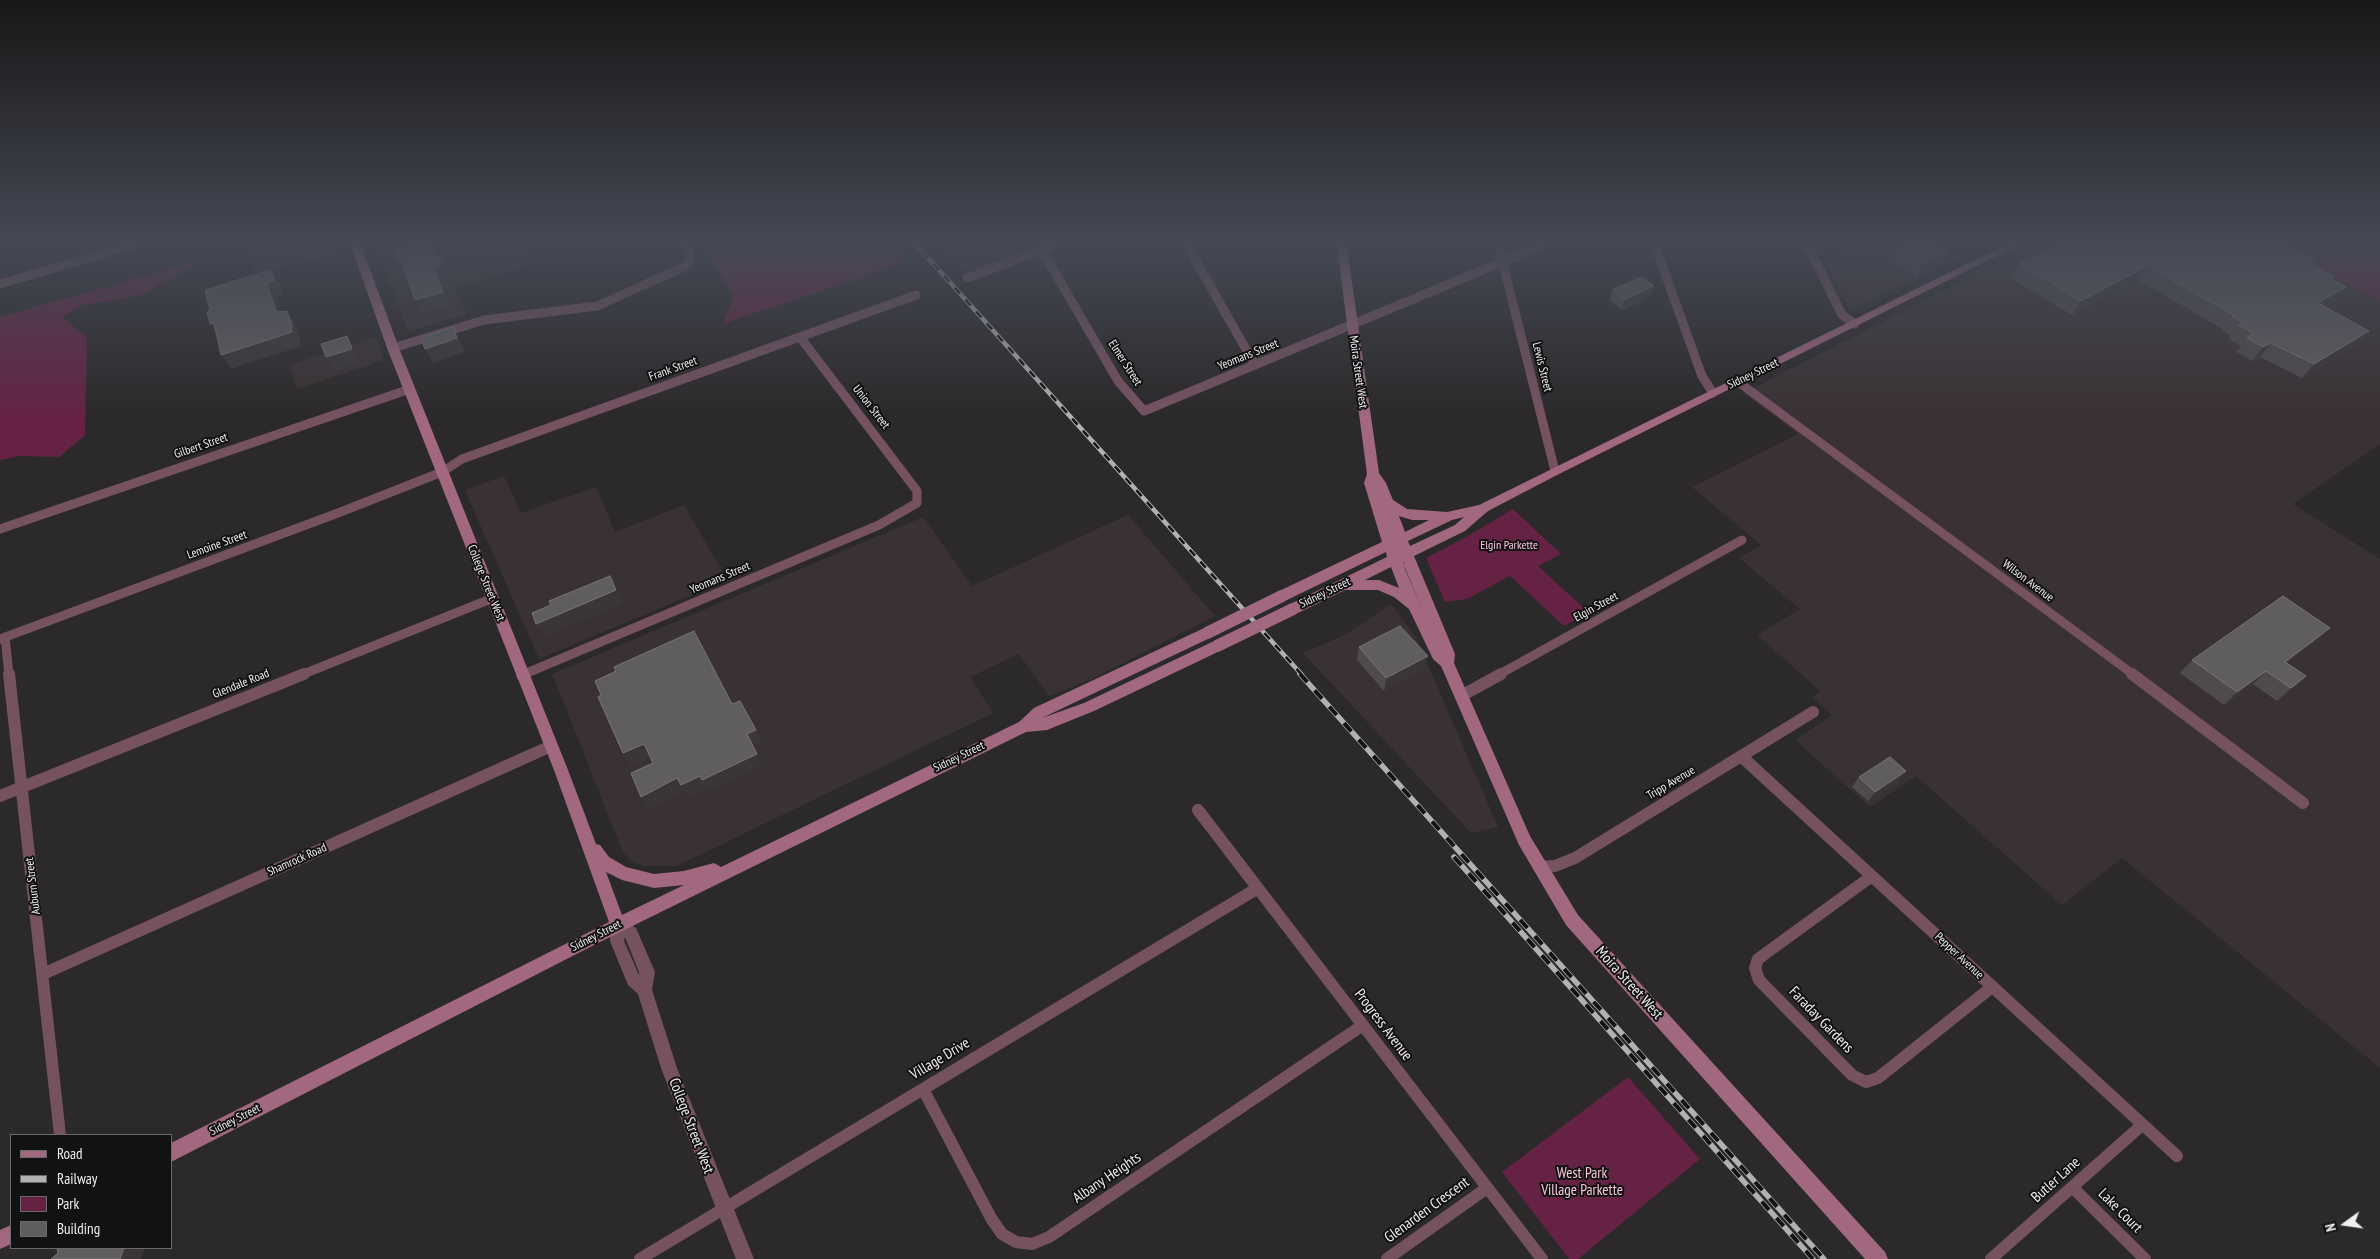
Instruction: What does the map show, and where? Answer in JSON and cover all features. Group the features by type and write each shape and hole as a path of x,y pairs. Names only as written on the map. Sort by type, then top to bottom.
{"main road":[{"name":"College Street West","path":"375,299 551,746 618,925"},
{"name":"Moira Street West","path":"1348,299 1373,474 1370,483 1395,542 1414,606 1438,655 1447,663 1524,840 1572,920 1878,1259"},
{"name":"Sidney Street","path":"1024,726 1047,724 1055,721 1217,646 1460,528 1483,508 1555,471 1906,299"},
{"name":"Moira Street West","path":"1373,474 1380,482 1388,503 1395,542"},
{"path":"1388,503 1402,512 1412,515 1448,516"},
{"name":"Sidney Street","path":"172,1152 618,925 1024,726 1038,712 1207,633 1448,516 1483,508"},
{"name":"Moira Street West","path":"1400,556 1448,654 1447,663"},
{"path":"1339,586 1355,584 1379,585 1399,593 1414,606"},
{"path":"588,842 603,862 622,873 654,881 684,878 742,863"}],"street":[{"path":"393,348 484,320 597,306 613,299"},
{"name":"Frank Street","path":"442,472 462,459 906,299"},
{"name":"Elmer Street","path":"1071,299 1118,380 1144,411"},
{"path":"1217,299 1255,366"},
{"name":"Yeomans Street","path":"1144,411 1415,299"},
{"name":"Lewis Street","path":"1512,299 1555,471"},
{"path":"1674,299 1702,376 1713,393"},
{"path":"1834,299 1842,315 1855,324"},
{"name":"Union Street","path":"800,337 884,444 917,490 917,495"},
{"name":"Wilson Avenue","path":"1737,381 1958,543 2303,803"},
{"name":"Gilbert Street","path":"0,529 410,389"},
{"name":"Lemoine Street","path":"2,638 442,472"},
{"name":"Yeomans Street","path":"522,675 879,525 903,514 917,503 917,495"},
{"name":"Elgin Street","path":"1461,696 1742,540"},
{"name":"Glendale Road","path":"0,796 493,598"},
{"name":"Auburn Street","path":"2,638 43,974 60,1134"},
{"name":"Tripp Avenue","path":"1540,867 1556,866 1575,858 1814,712"},
{"name":"Shamrock Road","path":"43,974 551,746"},
{"name":"Pepper Avenue","path":"1741,756 2177,1156"},
{"name":"Progress Avenue","path":"1198,810 1542,1259"},
{"name":"Faraday Gardens","path":"1872,876 1758,958 1755,968 1759,980 1852,1075 1866,1082 1878,1078 1992,987"},
{"name":"Village Drive","path":"640,1259 1258,888"},
{"name":"College Street West","path":"618,925 617,941 633,980 644,990 669,1068 745,1259"},
{"name":"Albany Heights","path":"923,1089 990,1218 1002,1234 1016,1242 1032,1244 1057,1232 1363,1025"},
{"name":"Butler Lane","path":"1991,1259 2142,1125"},
{"name":"Lake Court","path":"2072,1187 2145,1259"},
{"name":"Glenarden Crescent","path":"1387,1259 1487,1188"}],"shaded area":[{"path":"396,299 460,299 466,314 408,332"},
{"path":"1844,299 1875,299 1850,311"},
{"path":"1928,299 2376,299 2380,301 2380,444 2293,504 2380,559 2380,1068 2122,858 2062,905 1916,776 1870,807 1795,740 1832,715 1812,697 1820,691 1757,635 1800,609 1739,558 1761,545 1692,487 1798,434 1743,393"},
{"path":"376,337 385,360 297,389 289,365"},
{"path":"504,476 521,513 596,487 615,532 684,505 727,580 539,659 465,490"},
{"path":"1128,515 1215,616 1092,679 1049,696 1019,654 970,677 993,713 677,866 644,866 631,861 623,852 552,674 923,517 972,586"},
{"path":"1391,604 1416,637 1498,827 1471,833 1303,653 1347,634"}],"green space":[{"path":"64,299 120,299 83,305 62,317 87,338 85,435 59,457 19,456 0,460 0,317"},
{"path":"732,299 797,299 723,324"},
{"name":"Elgin Parkette","path":"1513,509 1561,554 1538,566 1589,613 1564,626 1510,576 1467,599 1445,602 1426,558"},
{"name":"West Park Village Parkette","path":"1628,1077 1700,1159 1578,1259 1569,1259 1502,1172"}],"building":[{"path":"207,299 272,299 276,312 287,311 292,332 221,355 214,323 210,324 207,312 210,311"},
{"path":"2205,299 2325,299 2318,303 2369,331 2314,364 2271,343 2263,347 2247,338 2254,334 2239,325 2243,323 2232,316 2234,315"},
{"path":"453,327 457,338 425,349 421,338"},
{"path":"347,336 352,349 326,357 321,344"},
{"path":"610,576 616,590 536,624 532,613 551,605 549,601"},
{"path":"2283,596 2330,628 2285,662 2306,676 2291,688 2266,671 2237,692 2192,660"},
{"path":"1400,626 1428,656 1386,678 1359,647"},
{"path":"694,631 732,704 740,701 756,730 747,734 757,754 702,780 700,776 681,785 677,778 641,797 631,773 653,763 644,744 623,753 598,697 601,695 595,681 616,671 614,667"},
{"path":"1890,757 1906,771 1875,792 1859,777"},
{"path":"57,1249 124,1249 120,1259 51,1259 58,1253"}],"railway":[{"path":"965,299 1302,675"},
{"path":"1300,674 1824,1259"},
{"path":"1454,857 1813,1259"}]}
